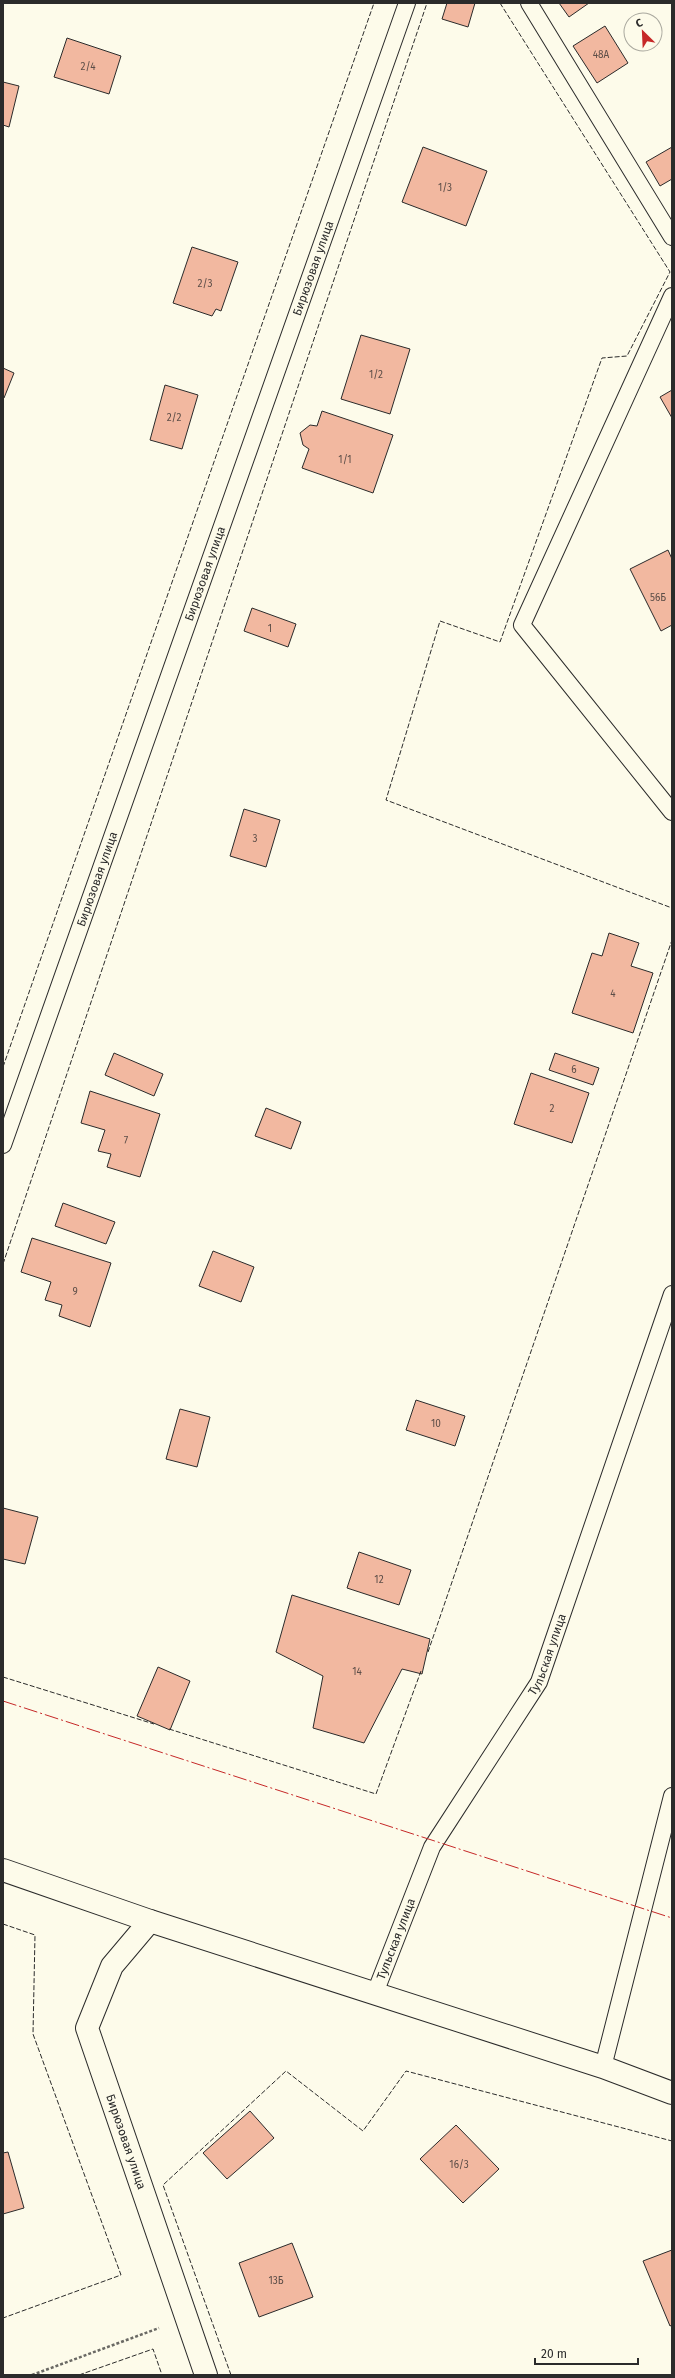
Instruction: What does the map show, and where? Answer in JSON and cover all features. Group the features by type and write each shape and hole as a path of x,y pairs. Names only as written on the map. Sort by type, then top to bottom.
{"street":[{"path":"3,1870 150,1921 603,2067 672,2093"},
{"name":"Бирюзовая улица","path":"150,1921 112,1966 87,2028 206,2375"}],"lane":[{"name":"Бирюзовая улица","path":"3,1145 407,3"},
{"path":"529,3 672,237"},
{"path":"672,296 522,625 672,812"},
{"name":"Тульская улица","path":"375,1993 432,1846 539,1682 672,1294"},
{"path":"603,2067 672,1796"}],"path":[{"path":"32,2375 186,2318"}],"building":[{"path":"447,3 475,3 468,27 442,19"},
{"path":"559,3 589,3 569,17"},
{"path":"605,26 628,63 597,83 573,46"},
{"path":"67,38 121,56 109,94 54,77"},
{"path":"3,82 19,86 9,127 3,125"},
{"path":"423,147 487,171 466,226 402,202"},
{"path":"672,147 672,179 660,186 646,162"},
{"path":"192,247 238,262 221,311 216,309 212,316 173,303"},
{"path":"361,335 410,349 390,414 341,399"},
{"path":"3,368 14,373 4,398 3,398"},
{"path":"165,385 198,395 182,449 150,440"},
{"path":"672,390 672,418 660,397"},
{"path":"322,411 393,435 373,493 302,468 309,449 303,445 300,433 310,425 317,426"},
{"path":"668,550 672,559 672,625 661,631 630,569"},
{"path":"252,608 296,624 288,647 244,631"},
{"path":"244,809 280,820 266,867 230,856"},
{"path":"609,933 639,943 631,966 653,973 633,1033 572,1013 592,953 602,956"},
{"path":"114,1053 163,1074 154,1096 105,1075"},
{"path":"555,1053 599,1068 593,1085 549,1070"},
{"path":"531,1073 589,1093 572,1143 514,1124"},
{"path":"90,1091 160,1114 140,1177 107,1167 111,1154 98,1151 105,1130 81,1123"},
{"path":"266,1108 301,1122 291,1149 255,1136"},
{"path":"63,1203 115,1222 106,1244 55,1226"},
{"path":"32,1238 111,1263 90,1327 59,1316 62,1305 45,1300 51,1282 21,1272"},
{"path":"213,1251 254,1267 241,1302 199,1286"},
{"path":"416,1400 465,1416 455,1446 406,1430"},
{"path":"180,1409 210,1417 197,1467 166,1459"},
{"path":"3,1508 38,1517 25,1564 3,1559"},
{"path":"359,1552 411,1570 399,1605 347,1588"},
{"path":"292,1595 430,1639 422,1674 402,1669 364,1743 313,1728 323,1676 276,1652"},
{"path":"158,1667 190,1681 170,1730 137,1716"},
{"path":"250,2111 274,2138 227,2179 203,2153"},
{"path":"456,2125 499,2169 463,2203 420,2159"},
{"path":"8,2152 24,2208 3,2214 3,2153"},
{"path":"292,2243 313,2297 259,2317 239,2263"},
{"path":"672,2250 672,2325 670,2326 643,2261"}],"fence":[{"path":"3,1067 374,3"},
{"path":"3,1264 427,3"},
{"path":"500,3 670,272 627,356 602,358 500,642 440,621 386,800 672,908"},
{"path":"428,1652 672,940"},
{"path":"169,1729 376,1794 421,1671"},
{"path":"3,1677 154,1724"},
{"path":"3,1924 35,1935 33,2034 121,2275 3,2318"},
{"path":"231,2375 163,2185 286,2071 363,2131 406,2071 672,2141"},
{"path":"79,2375 153,2349 162,2375"}],"power":[{"path":"3,1701 672,1918"}]}
